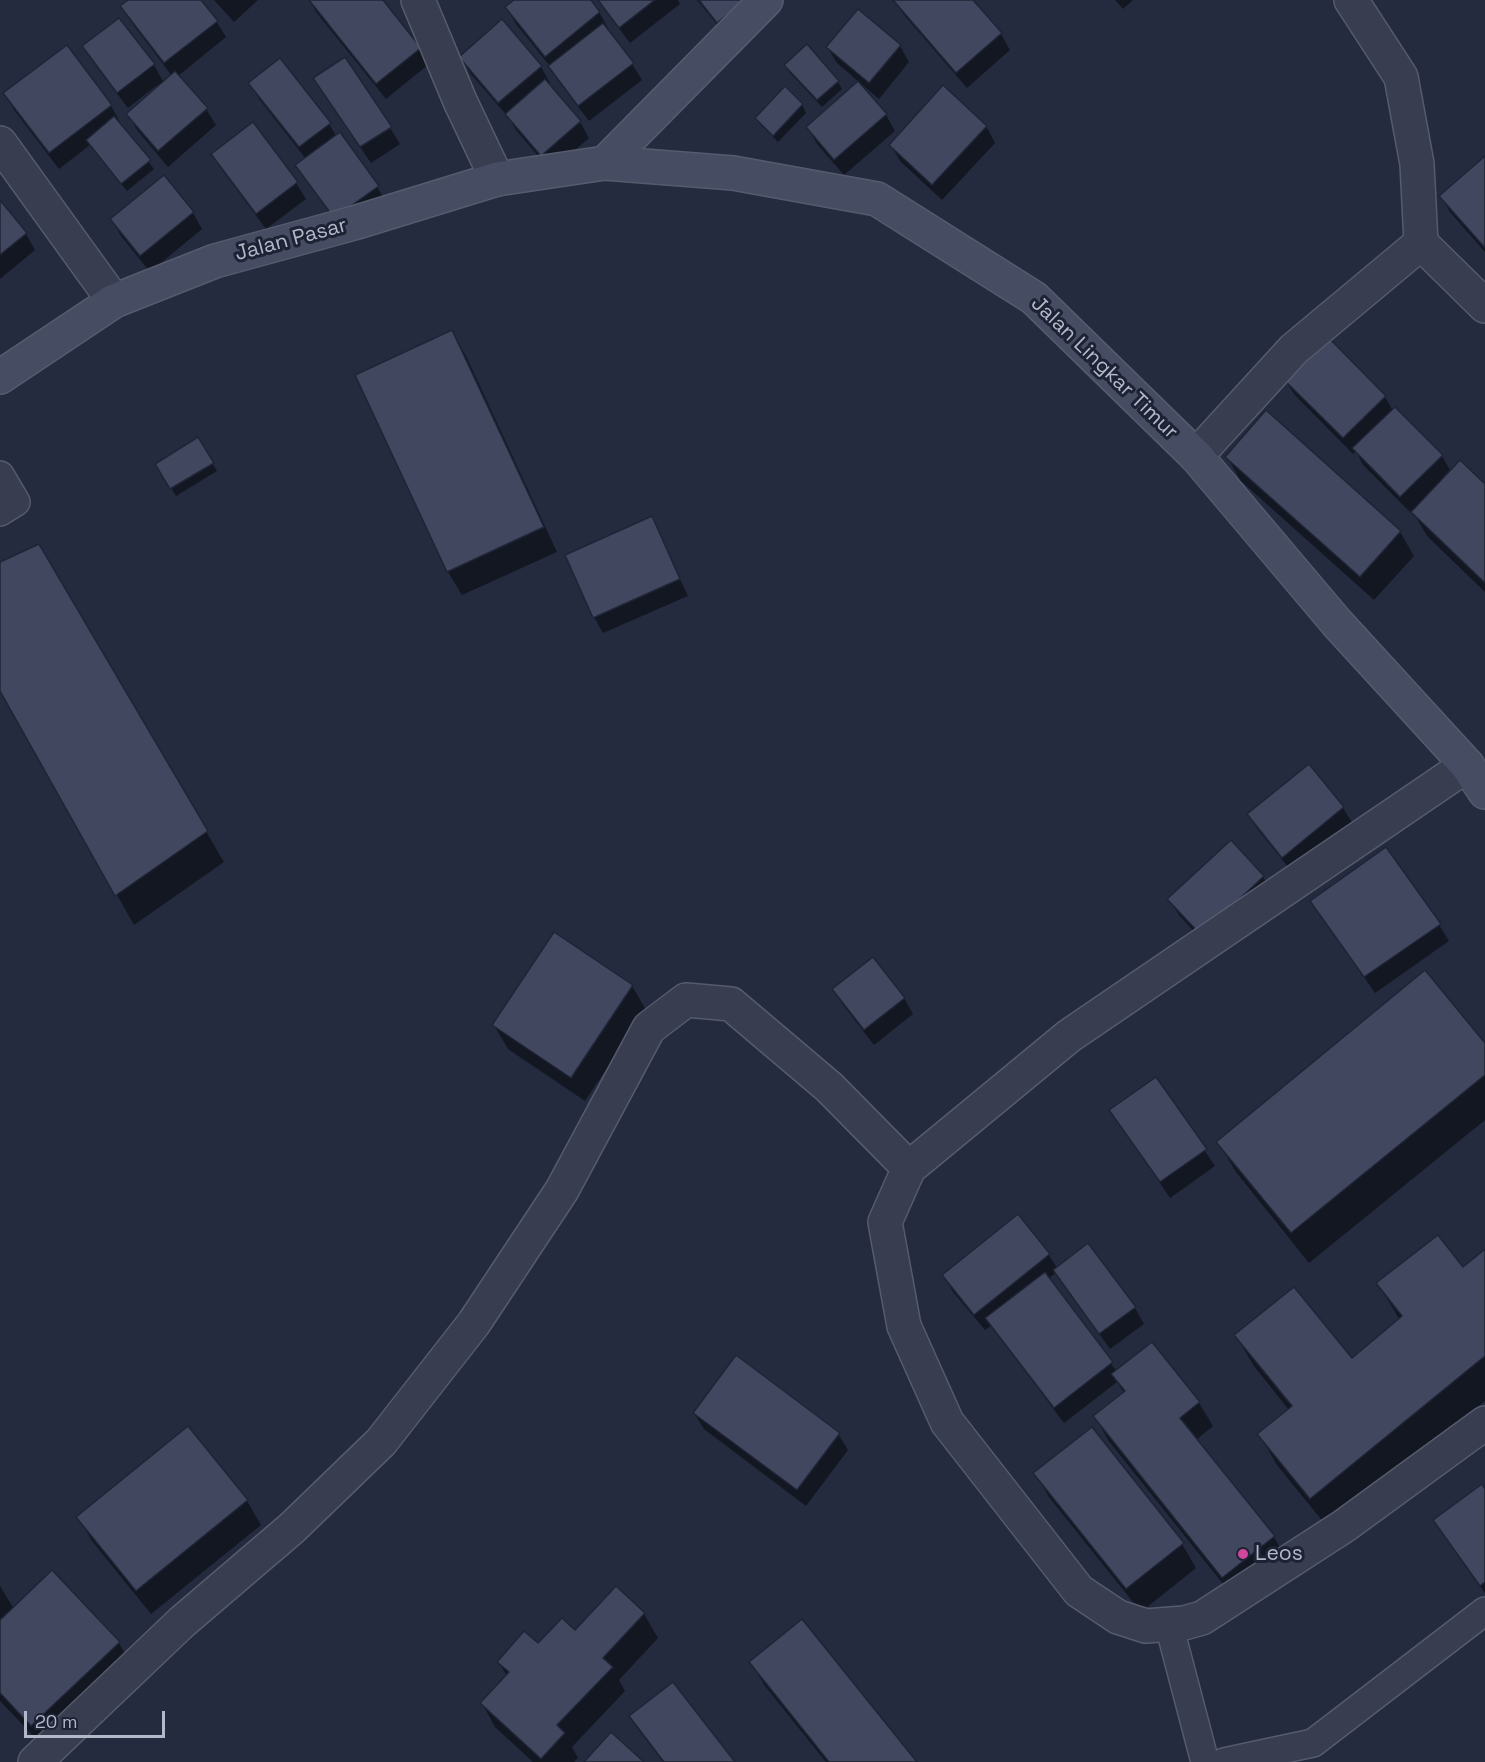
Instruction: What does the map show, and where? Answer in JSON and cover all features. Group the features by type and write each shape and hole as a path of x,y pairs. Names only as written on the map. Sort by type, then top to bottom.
{"main road":[{"path":"605,163 766,0"},
{"name":"Jalan Pasar","path":"0,377 114,301 215,261 354,223 497,179 605,163"},
{"name":"Jalan Lingkar Timur","path":"605,163 733,173 877,199 1034,298 1196,456 1337,623 1467,765 1485,792"}],"street":[{"path":"418,0 460,101 497,179"},
{"path":"1351,0 1401,77 1417,164 1421,243 1485,306"},
{"path":"0,143 114,301"},
{"path":"1196,456 1294,349 1421,243"},
{"path":"1467,765 1069,1036 909,1168 885,1222 903,1326 947,1422 1079,1591 1118,1617 1146,1626 1169,1625 1202,1618 1344,1526 1485,1423"},
{"path":"35,1762 183,1622 292,1528 381,1442 474,1323 562,1190 649,1028 686,1000 732,1004 829,1087 909,1168"}],"lane":[{"path":"0,475 16,502 0,512"},
{"path":"1224,1762 1313,1743 1485,1611"},
{"path":"1169,1625 1205,1762"}],"building":[{"path":"128,0 201,0 218,21 164,63 120,6"},
{"path":"309,0 383,0 421,48 376,84"},
{"path":"514,0 591,0 600,12 545,57 505,7"},
{"path":"598,0 655,0 619,28"},
{"path":"699,0 746,0 717,23"},
{"path":"893,0 973,0 1002,33 956,73"},
{"path":"858,9 901,45 869,83 826,47"},
{"path":"119,18 155,64 117,93 82,46"},
{"path":"502,19 542,66 498,103 459,57"},
{"path":"603,23 634,63 578,106 548,66"},
{"path":"807,44 839,81 817,100 784,65"},
{"path":"67,45 112,105 49,153 3,93"},
{"path":"345,57 392,127 360,147 313,78"},
{"path":"280,58 331,123 299,147 248,83"},
{"path":"175,71 208,108 158,151 126,114"},
{"path":"545,79 581,121 541,156 505,114"},
{"path":"858,81 887,114 834,160 806,127"},
{"path":"943,85 987,126 932,185 889,145"},
{"path":"785,86 803,104 773,136 755,118"},
{"path":"114,116 151,160 121,184 86,140"},
{"path":"253,122 298,182 256,214 211,154"},
{"path":"340,132 379,186 334,218 295,165"},
{"path":"1485,156 1485,248 1439,196"},
{"path":"164,175 194,212 140,256 110,219"},
{"path":"0,200 27,233 0,255"},
{"path":"452,330 544,527 447,572 355,375"},
{"path":"1326,335 1386,396 1343,438 1282,378"},
{"path":"1395,407 1443,455 1400,497 1352,448"},
{"path":"1266,410 1401,531 1360,577 1225,457"},
{"path":"198,437 214,463 170,489 155,464"},
{"path":"1460,460 1485,484 1485,583 1411,512"},
{"path":"652,516 680,579 593,618 565,555"},
{"path":"39,544 208,831 115,896 0,691 0,562"},
{"path":"1309,764 1344,807 1282,858 1247,814"},
{"path":"1231,840 1264,876 1201,935 1167,899"},
{"path":"1386,847 1441,924 1364,977 1310,901"},
{"path":"554,932 633,985 571,1078 492,1025"},
{"path":"873,957 905,998 864,1030 832,989"},
{"path":"1425,970 1485,1043 1485,1075 1291,1233 1216,1142"},
{"path":"1156,1077 1207,1149 1160,1182 1109,1110"},
{"path":"1018,1214 1050,1254 974,1315 942,1275"},
{"path":"1438,1235 1463,1267 1485,1249 1485,1356 1310,1499 1257,1434 1292,1406 1234,1335 1294,1287 1352,1358 1402,1316 1376,1283"},
{"path":"1088,1243 1136,1307 1099,1334 1053,1270"},
{"path":"1045,1272 1113,1362 1054,1408 985,1318"},
{"path":"1152,1342 1200,1402 1180,1418 1275,1536 1222,1578 1093,1416 1125,1391 1111,1374"},
{"path":"736,1355 840,1433 797,1490 693,1413"},
{"path":"188,1426 248,1500 136,1591 76,1517"},
{"path":"1092,1427 1184,1543 1126,1589 1033,1473"},
{"path":"1482,1484 1485,1489 1485,1582 1480,1586 1433,1520"},
{"path":"52,1570 120,1642 31,1726 0,1693 0,1620"},
{"path":"616,1586 645,1613 603,1658 613,1667 557,1725 565,1733 541,1759 480,1703 509,1672 497,1662 524,1631 538,1643 562,1618 575,1630"},
{"path":"802,1619 917,1762 829,1762 749,1662"},
{"path":"673,1682 735,1762 664,1762 629,1716"},
{"path":"611,1732 644,1762 584,1762"}],"place":[{"name":"Leos","path":"1243,1554"}]}
